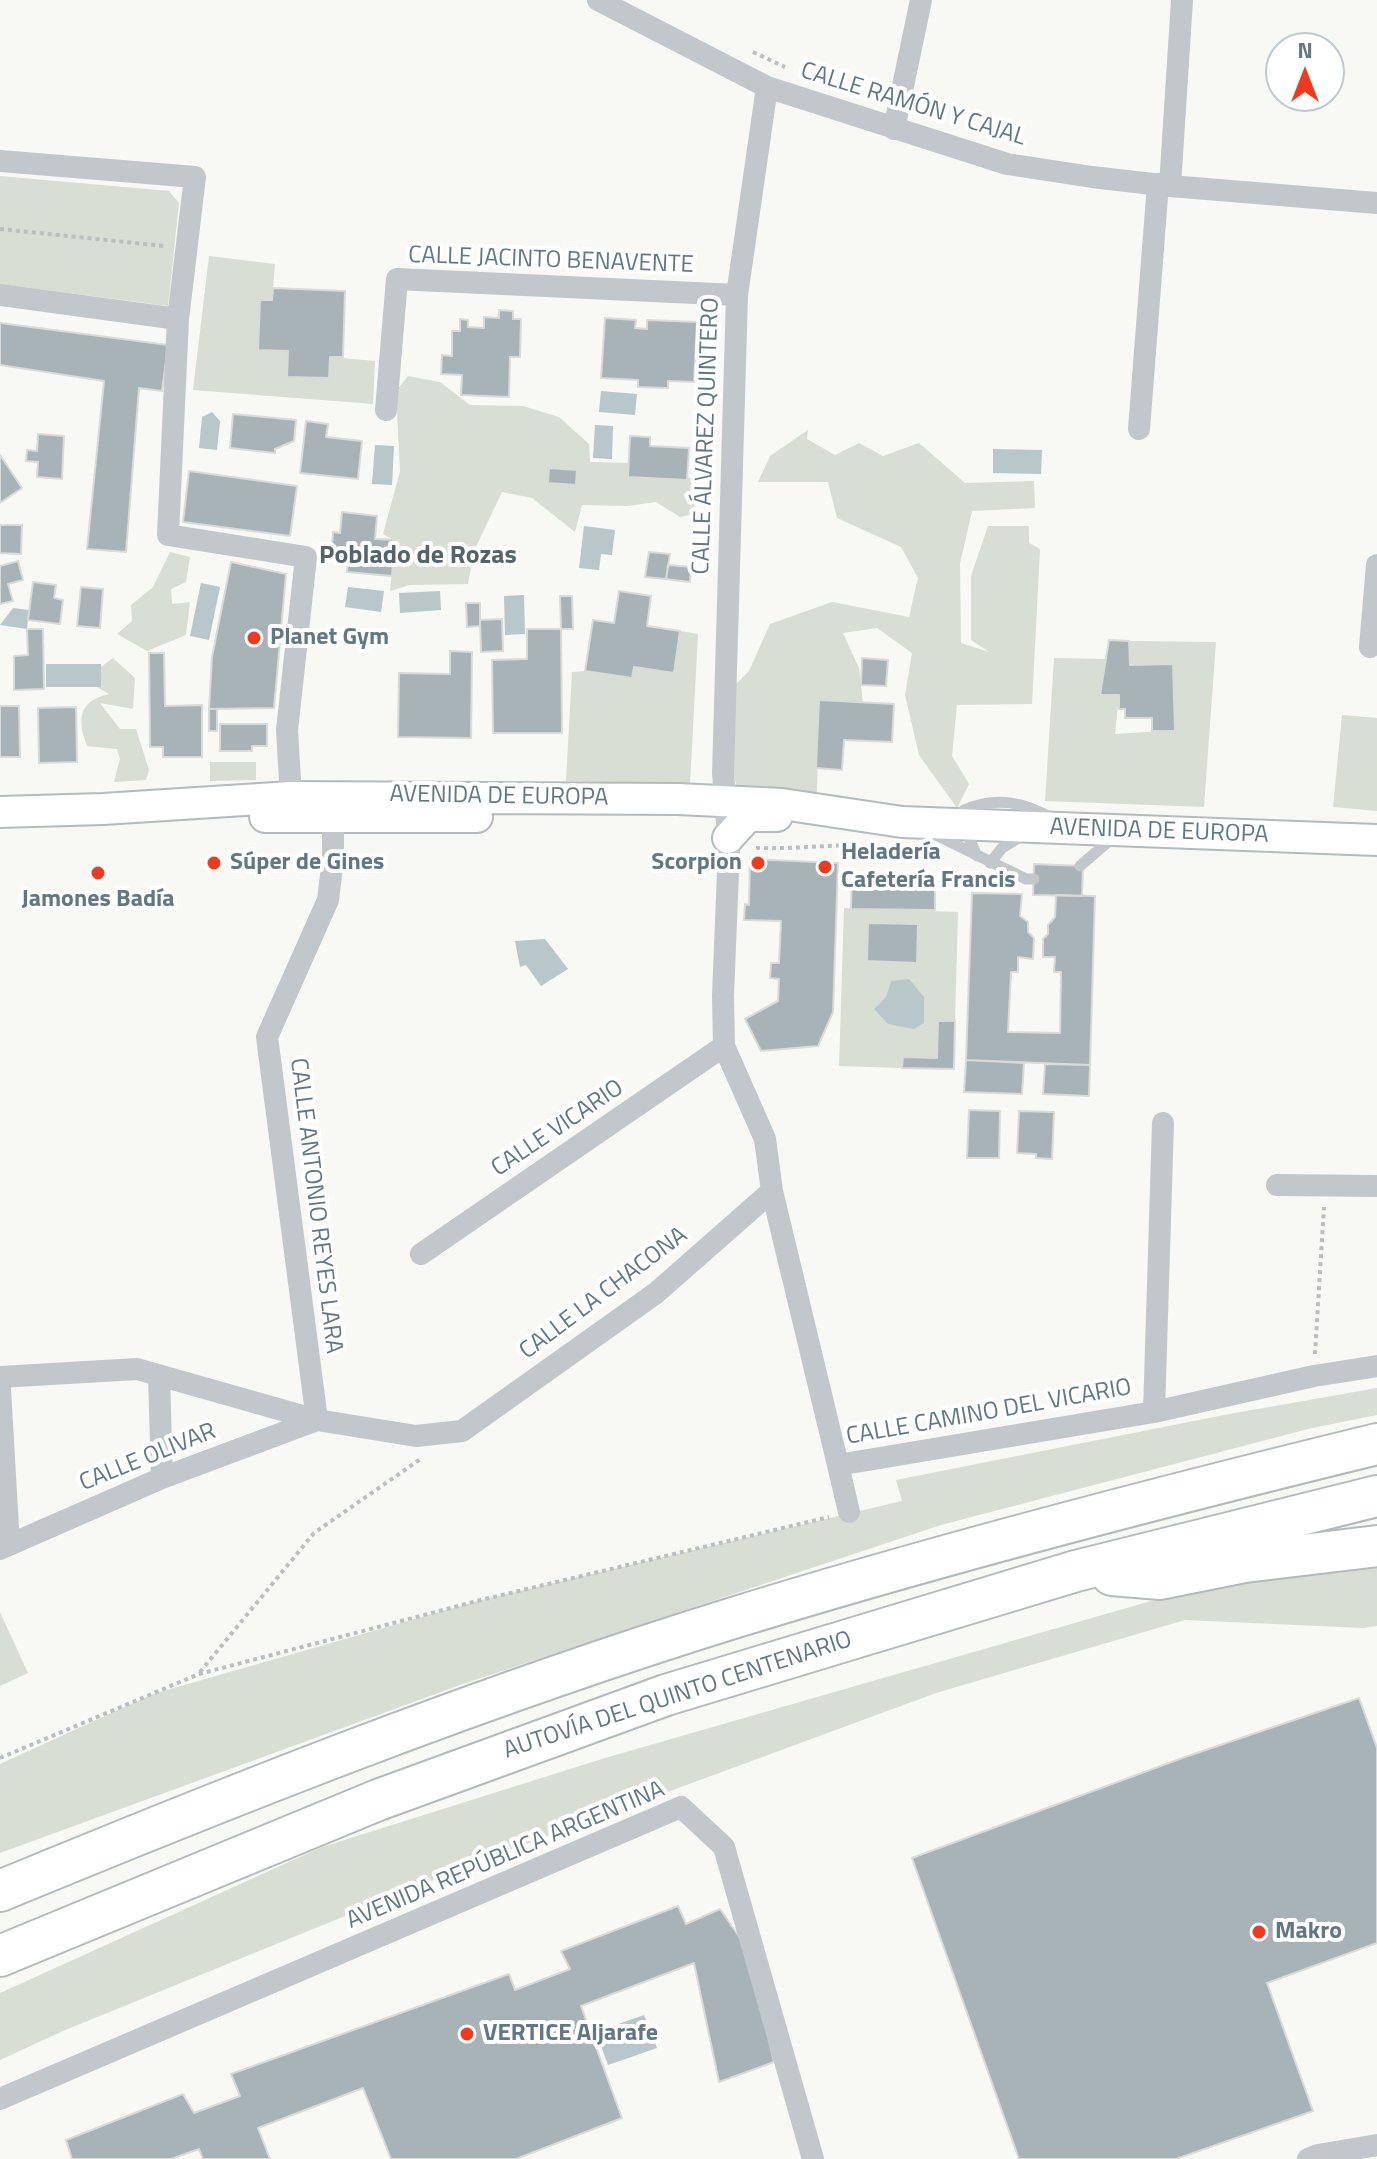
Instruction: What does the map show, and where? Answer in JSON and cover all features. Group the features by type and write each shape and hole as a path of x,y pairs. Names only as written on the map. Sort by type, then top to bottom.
{"highway":[{"path":"0,1891 367,1744 731,1619 1069,1521 1377,1444"},
{"name":"AUTOVÍA DEL QUINTO CENTENARIO","path":"0,1956 378,1800 637,1706 817,1648 1076,1571 1377,1496"},
{"path":"1076,1571 1160,1579 1245,1562 1377,1546"}],"main road":[{"name":"AVENIDA DE EUROPA","path":"0,812 291,797 403,796 726,812 782,804 901,822 1377,840"},
{"path":"333,819 342,808 383,807 403,796"},
{"name":"AVENIDA DE EUROPA","path":"103,809 178,815 333,819 512,817 540,808 726,812 831,827 901,822"}],"street":[{"name":"CALLE RAMÓN Y CAJAL","path":"598,0 767,87 1007,164 1164,185 1377,203"},
{"path":"894,129 921,0"},
{"path":"1139,429 1182,0"},
{"name":"CALLE ÁLVAREZ QUINTERO","path":"724,1046 737,295 767,87"},
{"path":"0,161 195,177 178,319 168,535 306,557 287,730 291,797"},
{"name":"CALLE JACINTO BENAVENTE","path":"386,410 397,279 737,295"},
{"path":"0,295 178,319"},
{"path":"1370,647 1377,565"},
{"name":"CALLE ANTONIO REYES LARA","path":"317,1420 267,1037 328,900 333,859 333,819"},
{"name":"CALLE CAMINO DEL VICARIO","path":"724,1046 765,1139 772,1191 838,1465 1154,1412 1314,1376 1377,1366"},
{"name":"CALLE VICARIO","path":"421,1254 724,1046"},
{"path":"1154,1412 1163,1123"},
{"path":"1277,1185 1377,1186"},
{"name":"CALLE LA CHACONA","path":"0,1377 137,1369 317,1420 416,1436 462,1431 656,1293 772,1191"},
{"path":"159,1375 162,1478"},
{"path":"0,1389 4,1547"},
{"name":"CALLE OLIVAR","path":"4,1547 162,1478 317,1420"},
{"path":"838,1465 849,1512"},
{"name":"AVENIDA REPÚBLICA ARGENTINA","path":"0,2099 681,1807 724,1847 813,2159"},
{"path":"1308,2159 1377,2145"}],"lane":[{"path":"977,856 963,824 964,810 983,802 1028,805 1072,828"},
{"path":"901,822 1026,879 1034,879"},
{"path":"990,863 1002,848 1040,827"},
{"path":"1080,866 1121,830"}],"path":[{"path":"741,46 794,71"},
{"path":"0,229 186,249"},
{"path":"1314,1376 1325,1185"},
{"path":"199,1674 314,1533 462,1431"},
{"path":"0,1758 199,1674 481,1600 849,1512"}],"shaded area":[{"path":"0,176 169,191 179,203 168,306 0,284"},
{"path":"209,256 275,264 272,300 260,301 258,349 288,351 287,377 329,378 330,357 375,361 373,404 193,390"},
{"path":"408,376 440,382 470,405 523,406 559,417 589,444 590,462 629,463 628,477 696,478 694,514 680,517 656,502 628,506 582,505 575,532 532,498 502,492 474,551 468,584 410,585 390,591 395,541 383,534 400,471 396,391"},
{"path":"601,391 637,394 635,415 599,412"},
{"path":"212,412 220,421 217,450 199,448 202,417"},
{"path":"595,425 613,426 612,459 593,458"},
{"path":"808,430 807,439 835,455 859,443 883,456 919,443 965,483 1034,481 1035,508 972,511 960,564 961,643 989,652 971,640 971,576 988,526 1029,526 1029,543 1040,549 1032,704 957,705 952,756 969,784 957,808 919,755 905,695 912,653 877,628 843,633 859,668 863,704 819,701 817,792 771,798 737,788 717,703 749,671 770,624 832,602 909,617 918,578 901,547 837,518 828,482 758,482 770,456"},
{"path":"375,445 394,446 392,485 372,484"},
{"path":"993,449 1042,450 1041,474 993,473"},
{"path":"584,526 615,530 612,555 601,554 599,570 579,568"},
{"path":"170,552 190,557 186,582 171,589 172,604 190,602 186,635 147,651 117,634 132,621 131,605 153,587"},
{"path":"201,583 220,587 209,640 190,636"},
{"path":"348,587 384,591 381,612 345,607"},
{"path":"440,591 441,610 400,613 399,593"},
{"path":"524,595 525,634 505,635 504,596"},
{"path":"13,608 29,610 27,629 0,625"},
{"path":"680,631 698,634 690,784 566,781 572,672 632,678 634,667 674,673"},
{"path":"1129,641 1216,642 1204,807 1045,801 1054,658 1106,659 1119,695 1115,734 1175,730 1173,664 1130,665"},
{"path":"113,658 135,678 133,709 100,703 120,729 136,729 149,770 146,780 114,782 120,759 117,749 87,746 84,737 83,713 91,701 109,694 97,687 101,667"},
{"path":"46,664 101,664 101,687 46,687"},
{"path":"1342,715 1377,718 1377,811 1333,807"},
{"path":"210,762 256,762 256,780 210,781"},
{"path":"844,908 958,912 955,1021 938,1021 937,1058 903,1057 902,1068 839,1066"},
{"path":"545,939 568,969 541,986 526,965 520,967 515,941"},
{"path":"909,979 924,997 924,1023 914,1029 888,1024 874,1009 886,997 891,981"},
{"path":"1377,1388 1377,1415 1312,1428 941,1525 463,1684 0,1853 0,1764 153,1694 481,1600 902,1501 896,1480"},
{"path":"1377,1536 1377,1626 1363,1628 1185,1620 936,1693 475,1863 63,2031 0,2060 0,1993 322,1847 605,1758"},
{"path":"0,1612 28,1673 0,1686"},
{"path":"644,2015 657,2048 608,2065 596,2032"}],"building":[{"path":"273,288 345,291 343,357 330,357 329,378 287,377 288,351 258,350 260,300 272,300"},
{"path":"499,310 513,311 513,319 521,319 520,357 510,357 509,397 461,395 462,375 441,374 442,355 452,356 452,331 460,331 460,319 468,320 468,327 484,328 484,317 499,318"},
{"path":"605,318 636,320 635,328 647,329 647,320 697,322 694,382 668,381 668,388 638,387 638,380 601,378"},
{"path":"0,323 168,345 162,391 139,388 126,552 87,549 104,381 0,365"},
{"path":"233,414 296,420 294,441 275,449 275,453 230,448"},
{"path":"306,421 328,424 326,437 362,441 358,479 300,473"},
{"path":"38,434 64,436 62,479 37,477 38,462 26,461 27,450 37,451"},
{"path":"630,436 650,437 650,446 689,448 687,480 628,477"},
{"path":"0,455 22,488 0,503"},
{"path":"549,468 577,470 576,485 548,483"},
{"path":"189,471 297,486 290,536 183,522"},
{"path":"342,512 377,516 375,539 395,540 392,576 347,572 348,559 331,558 333,532 340,533"},
{"path":"0,525 22,525 21,554 0,553"},
{"path":"649,552 670,554 666,579 645,577"},
{"path":"18,561 23,580 8,584 13,601 0,604 0,566"},
{"path":"231,562 286,574 274,708 209,709 212,657"},
{"path":"668,565 691,567 690,582 666,579"},
{"path":"33,582 56,585 54,598 63,600 60,624 28,620"},
{"path":"81,587 103,589 100,628 77,626"},
{"path":"619,591 651,596 647,626 680,631 674,673 634,667 632,678 585,671 593,620 614,623"},
{"path":"560,596 572,596 573,629 561,629"},
{"path":"466,603 480,603 480,626 467,627"},
{"path":"502,619 503,651 481,652 480,620"},
{"path":"27,629 43,629 44,689 14,690 14,656 28,655"},
{"path":"527,629 561,629 562,733 493,733 492,660 527,659"},
{"path":"1109,640 1129,641 1130,665 1173,664 1175,731 1152,731 1152,718 1125,718 1125,709 1119,709 1119,695 1100,695"},
{"path":"450,651 472,652 471,738 398,737 399,673 450,674"},
{"path":"149,653 164,653 165,706 202,705 202,757 163,757 163,747 150,747"},
{"path":"862,658 888,660 886,686 861,685"},
{"path":"819,700 894,704 892,742 844,740 842,770 816,768"},
{"path":"0,706 19,706 20,757 0,757"},
{"path":"76,707 77,762 39,763 38,708"},
{"path":"209,709 217,709 217,731 209,731"},
{"path":"220,724 267,724 267,746 252,746 252,751 220,751"},
{"path":"750,859 838,863 833,1012 818,1046 761,1051 745,1019 778,1001 779,979 770,978 771,963 779,963 781,921 744,920 745,904 749,905"},
{"path":"1034,864 1083,866 1082,896 1033,895"},
{"path":"852,874 935,875 935,910 851,909"},
{"path":"972,893 1022,894 1020,916 1028,922 1028,932 1034,938 1033,959 1018,957 1018,972 1011,972 1008,1032 1060,1033 1061,972 1054,972 1055,957 1043,957 1043,939 1055,917 1056,895 1095,896 1090,1065 966,1060"},
{"path":"868,923 918,924 917,963 867,961"},
{"path":"938,1021 955,1021 954,1069 902,1068 903,1057 937,1058"},
{"path":"966,1060 1024,1063 1022,1094 964,1092"},
{"path":"1045,1064 1090,1065 1089,1096 1043,1094"},
{"path":"969,1110 1000,1111 999,1158 967,1158"},
{"path":"1019,1111 1054,1112 1052,1159 1017,1153"},
{"path":"1359,1698 1377,1748 1377,1943 1267,1983 1313,2111 1176,2159 1019,2159 912,1858 1185,1757"},
{"name":"VERTICE Aljarafe","path":"678,1906 686,1924 720,1909 747,1948 774,2062 719,2082 694,1963 581,2006 622,2118 516,2159 391,2159 363,2088 258,2128 270,2159 203,2159 199,2149 171,2159 72,2159 66,2140 183,2094 194,2113 240,2096 231,2074 509,1974 515,1990 570,1969 561,1951"}],"place":[{"name":"Planet Gym","path":"254,638"},
{"name":"Súper de Gines","path":"214,863"},
{"name":"Scorpion","path":"758,863"},
{"name":"Heladería Cafetería Francis","path":"825,867"},
{"name":"Jamones Badía","path":"98,873"},
{"name":"Makro","path":"1259,1932"},
{"name":"VERTICE Aljarafe","path":"467,2034"}],"district":[{"name":"Poblado de Rozas","path":"418,557"}]}
